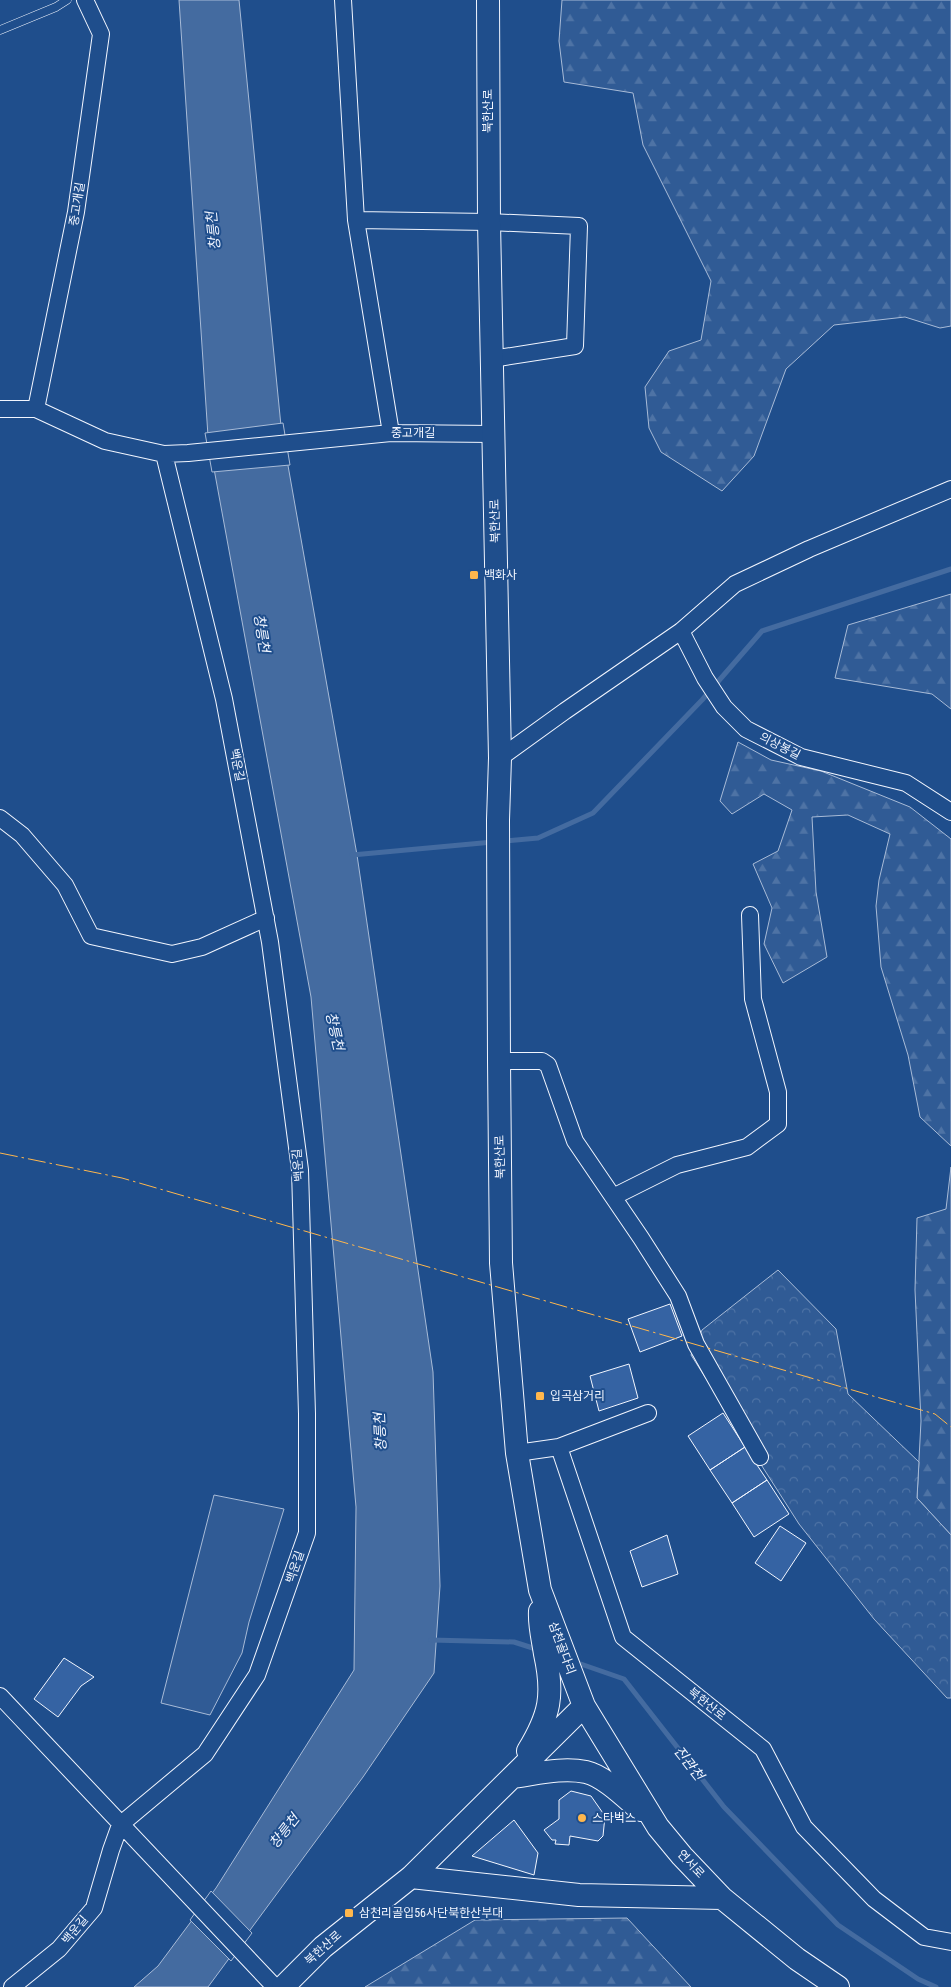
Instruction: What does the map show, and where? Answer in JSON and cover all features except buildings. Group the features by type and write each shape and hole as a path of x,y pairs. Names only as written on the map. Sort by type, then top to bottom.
{"main road":[{"name":"북한산로","path":"488,0 489,222 500,758 498,862 501,1263 517,1452 540,1590"},
{"path":"512,1777 538,1736 548,1708 551,1687 539,1618 540,1590"},
{"name":"삼천골다리","path":"540,1590 584,1706"},
{"name":"북한산로","path":"283,1987 323,1947 411,1877 584,1706"},
{"name":"연서로","path":"584,1706 658,1827 682,1856 722,1898 797,1959 838,1987"},
{"path":"512,1777 569,1770 587,1772 597,1776 623,1795 658,1827"},
{"path":"411,1877 579,1896 722,1898"}],"street":[{"name":"중고개길","path":"36,409 76,212 101,34 85,0"},
{"path":"343,0 356,220 392,433"},
{"path":"356,220 489,222 578,226 575,346 492,359"},
{"path":"0,409 36,409 105,442 164,454"},
{"name":"중고개길","path":"164,454 392,433 493,434"},
{"name":"백운길","path":"12,1987 59,1949 94,1908 111,1850 127,1830 205,1754 257,1675 307,1533 307,1414 300,1170 266,918 224,699 164,454"},
{"path":"500,758 681,631 735,584 809,549 951,489"},
{"name":"의상봉길","path":"681,631 705,678 724,707 746,729 801,757 906,783 951,812"},
{"path":"0,818 22,835 65,884 91,936 172,954 202,946 266,918"},
{"path":"613,1197 677,1165 746,1147 778,1124 778,1092 753,999 750,915"},
{"path":"499,1061 542,1061 548,1065 575,1141 678,1296 696,1344 760,1457"},
{"path":"517,1452 559,1447 648,1413"},
{"name":"북한산로","path":"559,1447 623,1637 763,1749 804,1827 874,1899 924,1937 951,1942"},
{"path":"0,1696 275,1987"}],"lane":[{"path":"0,30 56,7 67,0"}],"green space":[{"path":"562,0 951,0 951,326 940,328 905,317 834,325 786,369 754,456 722,491 661,452 649,428 645,387 669,351 701,340 711,281 643,145 633,93 564,82 559,41"},
{"path":"951,594 951,709 932,694 835,678 848,625"},
{"path":"738,742 771,760 821,771 910,807 951,839 951,1146 920,1117 908,1055 881,967 876,906 879,880 890,834 848,815 812,817 816,892 827,957 783,983 764,944 772,908 753,864 778,851 792,810 764,794 732,814 720,801"},
{"path":"951,1167 951,1535 917,1498 921,1421 915,1290 917,1218 946,1209"},
{"path":"778,1270 836,1329 848,1394 919,1462 917,1498 951,1535 951,1698 947,1698 874,1619 799,1524 691,1355 702,1330"},
{"path":"627,1918 691,1987 365,1987 475,1920"}],"shaded area":[{"path":"214,1495 284,1509 249,1622 242,1653 210,1715 161,1703"}],"water":[{"name":"창릉천","path":"179,0 239,0 281,426 357,855 433,1372 440,1586 434,1673 363,1777 208,1987 134,1987 158,1966 216,1888 354,1670 356,1507 311,997 208,436"}],"pier":[{"path":"283,423 290,465 212,472 205,433"},
{"path":"211,1891 252,1933 231,1961 190,1920"}],"waterway":[{"path":"504,841 538,838 593,813 702,700 762,631 951,569"},
{"path":"352,855 493,842"},
{"name":"진관천","path":"431,1640 514,1642 539,1650"},
{"name":"진관천","path":"575,1662 624,1679 724,1807 838,1925 918,1979 936,1987"}],"power":[{"path":"0,1153 122,1178 935,1414 951,1427"}],"place":[{"name":"백화사","path":"474,575"},
{"name":"입곡삼거리","path":"540,1396"},
{"name":"스타벅스","path":"582,1818"},
{"name":"삼천리골입56사단북한산부대","path":"349,1913"}]}
